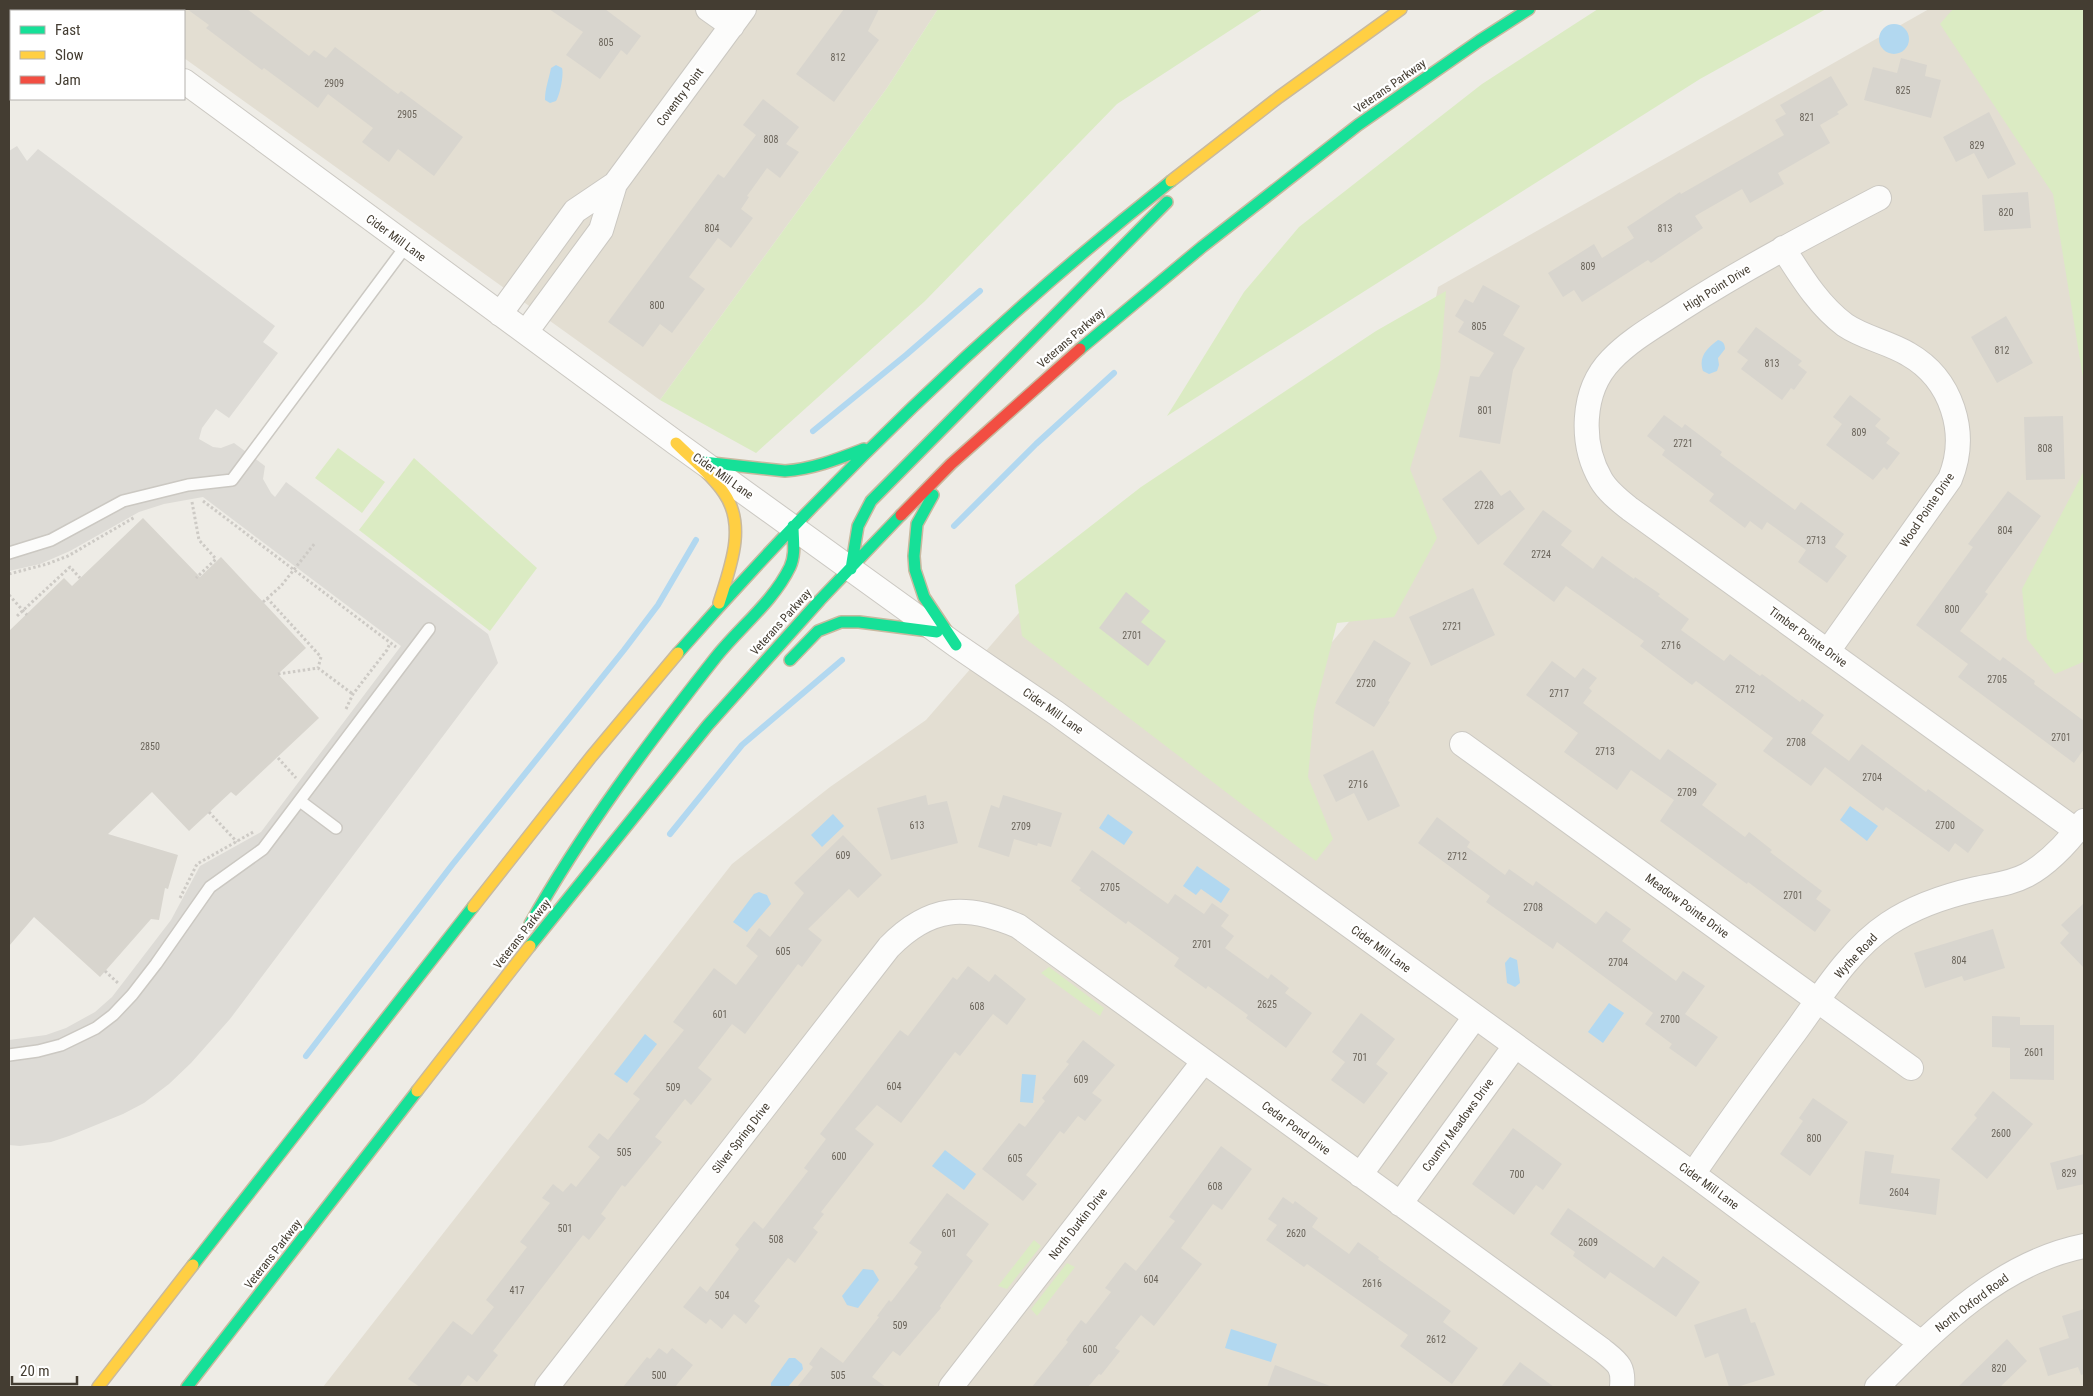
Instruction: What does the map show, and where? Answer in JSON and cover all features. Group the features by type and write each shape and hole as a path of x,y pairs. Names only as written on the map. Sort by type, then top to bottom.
{"highway":[{"path":"98,1387 576,775 636,701 793,526 873,446 995,330 1100,239 1225,138 1330,58 1401,9"},
{"name":"Veterans Parkway","path":"187,1387 514,966 616,837 714,718 796,626 951,464 1110,322 1358,125 1478,41 1529,9"},
{"path":"851,569 855,529 871,501 1149,223 1225,138"},
{"path":"676,443 724,494 731,509 736,535 718,608"},
{"path":"703,462 785,471 798,470 816,467 873,446"},
{"path":"951,464 918,523 913,560 919,590 956,645"},
{"path":"514,966 526,930 551,888 626,776 718,656 778,587 785,576 794,554 793,526"},
{"path":"781,669 813,635 824,627 861,621 937,632"},
{"path":"616,837 647,821"}],"street":[{"path":"708,9 738,18"},
{"name":"Coventry Point","path":"526,332 600,230 615,184 738,18"},
{"name":"Cider Mill Lane","path":"185,82 676,443 937,632 1056,713 1693,1174 1921,1342"},
{"name":"Coventry Point","path":"500,314 575,211 615,184"},
{"name":"High Point Drive","path":"1587,411 1592,391 1600,374 1610,360 1637,338 1717,286 1783,248 1879,198"},
{"name":"Wood Pointe Drive","path":"1783,248 1830,313 1868,337 1891,345 1924,364 1942,386 1957,425 1959,448 1950,480 1828,651"},
{"name":"Timber Pointe Drive","path":"1587,411 1586,437 1591,460 1601,481 1615,497 1828,651 2081,826"},
{"name":"Meadow Pointe Drive","path":"1462,744 1911,1068"},
{"name":"Wythe Road","path":"1693,1174 1846,963 1865,943 1887,925 1912,909 1939,899 2008,883 2027,875 2053,855 2081,826"},
{"name":"Cedar Pond Drive","path":"953,912 975,912 996,916 1018,926 1602,1350 1621,1368 1626,1379"},
{"name":"Silver Spring Drive","path":"547,1387 889,947 901,935 931,916 953,912"},
{"path":"1360,1175 1475,1017"},
{"name":"Country Meadows Drive","path":"1400,1204 1515,1046"},
{"name":"North Durkin Drive","path":"951,1387 1204,1061"},
{"name":"North Oxford Road","path":"1877,1387 1921,1342 2005,1277 2039,1259 2084,1246"}],"lane":[{"path":"9,553 51,540 123,501 188,485 232,480 406,246"},
{"path":"9,1054 38,1051 61,1044 96,1028 113,1015 132,995 156,964 210,887 263,849 429,629"},
{"path":"300,801 336,828"}],"path":[{"path":"183,504 203,500 398,648"},
{"path":"192,502 199,540 216,559 196,578"},
{"path":"9,574 48,564 68,556 141,514"},
{"path":"263,602 281,586 315,543"},
{"path":"17,616 70,567 80,578"},
{"path":"9,595 26,615"},
{"path":"38,595 42,600"},
{"path":"267,598 321,656 318,668"},
{"path":"278,674 318,668 360,700"},
{"path":"278,758 297,779"},
{"path":"210,812 237,842"},
{"path":"105,971 119,985"}],"shaded area":[{"path":"114,9 938,9 887,88 660,400 185,59 185,10"},
{"path":"1929,9 1992,9 2084,162 2084,1387 323,1387 732,864 830,787 926,720 1097,523 1302,678 1414,544 1398,492 1438,287"},
{"path":"17,146 27,161 38,149 275,326 263,342 278,353 229,418 216,409 202,428 199,439 213,447 221,448 234,443 265,466 263,479 275,497 286,482 488,634 498,663 230,1019 191,1063 169,1084 144,1103 123,1114 51,1142 20,1146 9,1145 9,1040 46,1035 66,1028 95,1012 112,997 171,920 200,866 261,832 401,646 203,497 164,504 139,512 70,551 40,564 9,571 9,151"}],"green space":[{"path":"938,9 1263,9 1117,104 925,301 756,453 660,400 887,88"},
{"path":"1598,9 1826,9 1700,79 1167,416 1244,292 1299,227 1482,84"},
{"path":"1953,9 2084,9 2084,384 2053,194 1940,24"},
{"path":"1446,291 1440,368 1410,469 1437,538 1394,617 1337,623 1314,712 1308,777 1333,839 1316,861 1022,636 1015,585 1141,487 1376,331"},
{"path":"338,448 385,482 362,513 315,478"},
{"path":"414,458 537,568 490,631 359,530"},
{"path":"2084,471 2083,662 2055,674 2027,639 2022,589"},
{"path":"1049,967 1104,1008 1100,1016 1041,973"},
{"path":"1034,1240 1041,1246 1007,1289 998,1286"},
{"path":"1067,1263 1075,1267 1037,1316 1031,1309"}],"water":[{"path":"1894,24 1905,28 1909,39 1905,50 1894,54 1883,50 1879,39 1883,28"},
{"path":"556,65 562,68 561,84 556,101 550,103 545,100 546,91 551,68"},
{"path":"1718,340 1723,343 1725,349 1718,358 1719,365 1717,371 1709,374 1703,371 1702,361 1704,353"},
{"path":"1850,806 1878,826 1867,841 1840,820"},
{"path":"833,814 844,826 822,847 811,835"},
{"path":"1108,814 1133,832 1124,845 1099,828"},
{"path":"1197,866 1230,889 1221,903 1201,889 1196,895 1183,886"},
{"path":"759,892 767,895 771,904 747,932 733,922 754,894"},
{"path":"1510,957 1517,960 1520,983 1515,987 1507,983 1505,963"},
{"path":"1609,1003 1624,1013 1603,1043 1588,1032"},
{"path":"645,1034 657,1044 627,1083 614,1074"},
{"path":"1022,1074 1036,1075 1033,1103 1020,1102"},
{"path":"945,1150 976,1174 964,1190 932,1166"},
{"path":"863,1269 873,1270 879,1280 858,1308 847,1305 842,1296"},
{"path":"1231,1329 1277,1344 1271,1362 1225,1348"},
{"path":"789,1358 795,1358 802,1364 803,1369 788,1387 771,1387 771,1383"}],"building":[{"path":"187,9 247,9 309,56 314,50 326,58 335,47 398,94 401,91 463,137 434,176 398,149 389,162 362,142 373,128 328,94 318,108 264,68 262,70 206,28 209,25"},
{"path":"549,9 605,9 641,36 627,55 621,50 600,79 566,55 583,32"},
{"path":"844,9 879,9 868,31 879,40 834,102 796,74"},
{"path":"1901,58 1927,65 1925,76 1941,80 1931,118 1864,100 1873,67 1897,73"},
{"path":"1831,76 1848,105 1837,112 1839,114 1820,125 1830,143 1778,173 1784,184 1750,203 1742,189 1695,216 1703,228 1651,263 1648,260 1582,302 1574,290 1563,297 1548,273 1594,244 1602,258 1634,238 1627,227 1680,192 1681,194 1784,135 1775,120 1786,114 1780,105"},
{"path":"763,99 799,127 786,144 799,152 780,178 767,168 747,196 749,197 741,209 753,218 731,248 718,238 689,277 705,289 672,333 660,324 643,347 608,322 718,174 724,178 756,135 743,125"},
{"path":"1989,112 2016,164 1988,179 1974,153 1956,162 1943,137"},
{"path":"2028,192 2031,228 1984,231 1982,195"},
{"path":"1483,285 1520,306 1503,335 1525,348 1513,370 1500,444 1459,437 1470,376 1479,377 1494,353 1458,332 1464,322 1455,316 1465,299 1473,303"},
{"path":"2006,316 2033,363 1997,383 1971,337"},
{"path":"1756,327 1802,361 1798,365 1807,372 1794,390 1791,388 1782,400 1741,369 1748,360 1737,352"},
{"path":"1850,395 1881,419 1875,426 1890,438 1886,443 1900,453 1887,470 1884,467 1873,480 1826,445 1842,424 1833,417"},
{"path":"1664,415 1682,428 1685,424 1722,452 1720,455 1795,510 1801,502 1844,534 1835,547 1847,556 1827,583 1798,562 1806,550 1767,522 1762,530 1750,521 1745,528 1709,501 1714,494 1662,455 1665,450 1647,436"},
{"path":"2063,416 2065,479 2026,480 2024,417"},
{"path":"1481,470 1501,496 1510,490 1525,509 1478,545 1442,499"},
{"path":"2008,491 2041,516 1985,592 1988,594 1960,631 2000,661 2003,657 2035,681 2034,684 2084,721 2084,749 2074,763 1958,677 1968,664 1916,625 1973,547 1968,544"},
{"path":"1543,510 1572,531 1561,545 1593,569 1602,556 1634,579 1635,577 1660,594 1658,596 1689,619 1681,630 1724,661 1730,654 1760,676 1762,674 1800,702 1802,699 1824,715 1811,733 1849,761 1862,744 1926,792 1928,789 1984,830 1968,853 1955,843 1949,852 1886,807 1883,811 1825,767 1811,786 1763,751 1773,738 1696,681 1692,685 1640,646 1644,641 1566,586 1554,602 1503,564"},
{"path":"143,518 200,577 221,557 306,648 278,674 319,718 236,796 231,792 189,831 152,792 108,834 178,855 168,889 165,888 159,920 151,919 100,977 34,917 9,946 9,631 64,578 72,586"},
{"path":"1473,588 1495,635 1431,666 1409,617"},
{"path":"1126,592 1150,611 1141,622 1166,641 1148,666 1099,628"},
{"path":"1374,640 1411,663 1374,727 1335,703"},
{"path":"1552,661 1575,678 1583,668 1597,678 1589,688 1592,691 1583,703 1660,760 1668,749 1717,784 1702,805 1745,837 1749,832 1772,850 1770,852 1822,891 1816,899 1831,910 1815,932 1748,882 1747,884 1660,821 1674,800 1631,770 1617,790 1564,752 1578,733 1526,695"},
{"path":"1373,750 1400,806 1368,821 1354,793 1336,802 1323,775"},
{"path":"926,795 928,805 947,801 958,843 891,860 877,808"},
{"path":"1003,795 1062,813 1051,847 1038,843 1037,846 1014,839 1009,857 978,847 991,805 999,808"},
{"path":"1437,817 1470,842 1467,847 1505,875 1509,869 1533,886 1536,881 1596,924 1606,911 1631,929 1622,941 1676,981 1683,971 1705,986 1685,1014 1718,1037 1696,1067 1669,1048 1672,1044 1645,1024 1653,1013 1557,942 1553,949 1486,902 1490,896 1418,843"},
{"path":"843,835 882,875 858,898 849,889 808,929 822,940 802,967 798,964 745,1034 732,1024 698,1068 712,1079 691,1105 685,1099 655,1137 662,1142 625,1187 622,1185 601,1214 606,1218 589,1240 583,1235 493,1351 498,1355 477,1382 468,1375 459,1387 420,1387 408,1379 453,1321 472,1335 494,1307 486,1300 527,1247 520,1242 550,1203 542,1198 553,1184 563,1192 571,1183 576,1187 600,1157 588,1147 599,1133 608,1140 640,1099 633,1094 684,1030 673,1022 714,968 736,985 758,956 746,946 759,928 770,937 804,893 794,883"},
{"path":"1092,850 1168,904 1175,894 1204,914 1212,903 1229,915 1221,926 1234,936 1225,948 1268,979 1271,974 1289,988 1285,993 1312,1013 1286,1048 1246,1018 1248,1015 1208,986 1206,989 1174,966 1179,958 1128,921 1126,924 1079,890 1081,888 1071,881"},
{"path":"2084,903 2084,968 2060,943 2069,933 2061,925"},
{"path":"1993,929 2005,968 1964,981 1962,976 1925,988 1914,953"},
{"path":"968,966 989,982 995,974 1026,999 1007,1025 993,1014 960,1056 955,1052 901,1123 877,1105 855,1129 874,1144 821,1212 824,1214 813,1228 818,1232 795,1263 788,1258 754,1301 760,1306 746,1324 734,1314 722,1329 710,1319 706,1324 683,1307 700,1286 707,1292 739,1249 735,1245 754,1221 763,1229 808,1171 804,1168 826,1139 820,1134 900,1030 908,1036 953,977 957,980"},
{"path":"1361,1013 1395,1039 1376,1064 1388,1073 1364,1104 1331,1080 1345,1062 1332,1052"},
{"path":"1992,1016 2020,1017 2020,1025 2054,1025 2054,1080 2010,1079 2010,1048 1992,1047"},
{"path":"1083,1040 1115,1065 1092,1093 1102,1100 1085,1121 1078,1116 1064,1134 1060,1131 1026,1175 1037,1184 1023,1201 982,1169 1019,1123 1025,1127 1045,1101 1042,1098 1069,1064 1066,1062"},
{"path":"1993,1091 2033,1124 1987,1179 1951,1149 1977,1118 1974,1115"},
{"path":"1813,1098 1848,1122 1810,1176 1780,1154 1803,1121 1799,1118"},
{"path":"1513,1128 1562,1164 1543,1190 1536,1185 1514,1215 1472,1184"},
{"path":"1221,1146 1252,1169 1222,1210 1213,1204 1181,1248 1202,1264 1154,1326 1141,1315 1115,1348 1120,1351 1101,1375 1099,1374 1088,1387 1032,1387 1068,1342 1066,1340 1081,1320 1086,1324 1111,1292 1105,1288 1125,1262 1136,1271 1175,1221 1169,1217"},
{"path":"1865,1151 1894,1155 1891,1173 1940,1179 1936,1215 1859,1204"},
{"path":"2084,1154 2084,1184 2057,1190 2050,1163"},
{"path":"947,1193 989,1224 966,1255 973,1261 940,1306 941,1308 900,1356 893,1351 872,1377 886,1387 797,1387 813,1367 809,1364 821,1347 843,1363 879,1317 877,1316 889,1300 891,1302 918,1267 914,1264 922,1252 909,1243"},
{"path":"1283,1197 1293,1204 1295,1201 1318,1218 1312,1227 1349,1254 1358,1242 1379,1257 1378,1259 1451,1311 1443,1322 1478,1348 1452,1384 1400,1346 1408,1335 1307,1264 1304,1267 1266,1240 1277,1225 1268,1219"},
{"path":"1568,1208 1654,1268 1663,1256 1700,1282 1676,1317 1610,1272 1605,1279 1573,1256 1575,1252 1550,1234"},
{"path":"1746,1308 1751,1323 1755,1322 1775,1375 1737,1387 1729,1387 1718,1353 1705,1358 1694,1325"},
{"path":"2084,1309 2084,1374 2081,1375 2078,1367 2048,1376 2039,1348 2069,1338 2062,1316"},
{"path":"2007,1339 2027,1361 2000,1387 1958,1387"},
{"path":"659,1348 667,1354 672,1348 693,1365 675,1387 623,1387 647,1357 650,1359"},
{"path":"1520,1362 1554,1387 1501,1387"},
{"path":"1275,1365 1330,1386 1267,1387"}],"waterway":[{"path":"813,431 906,355 980,291"},
{"path":"954,526 1036,444 1114,373"},
{"path":"306,1056 452,865 624,650 658,605 696,540"},
{"path":"670,834 742,745 842,660"}],"traffic: fast":[{"path":"1080,349 1202,247 1358,125 1479,41 1529,9"},
{"path":"678,653 793,527 914,406 1040,290 1171,181"},
{"path":"851,569 858,526 871,501 1167,202"},
{"path":"703,462 785,471 815,466 864,449"},
{"path":"933,495 917,524 914,556 915,570 924,597 956,645"},
{"path":"530,946 708,725 820,600 901,515"},
{"path":"530,924 594,821 666,721 725,646 775,592 783,580 793,557 793,526"},
{"path":"790,660 818,631 841,622 859,622 937,632"},
{"path":"193,1265 473,907"},
{"path":"187,1387 417,1091"}],"traffic: slow":[{"path":"1171,181 1279,97 1401,9"},
{"path":"676,443 719,486 731,506 734,519 734,547 728,576 719,603"},
{"path":"473,907 591,757 678,653"},
{"path":"417,1091 530,946"},
{"path":"98,1387 193,1265"}],"traffic: jam":[{"path":"901,515 951,464 1080,349"}]}
